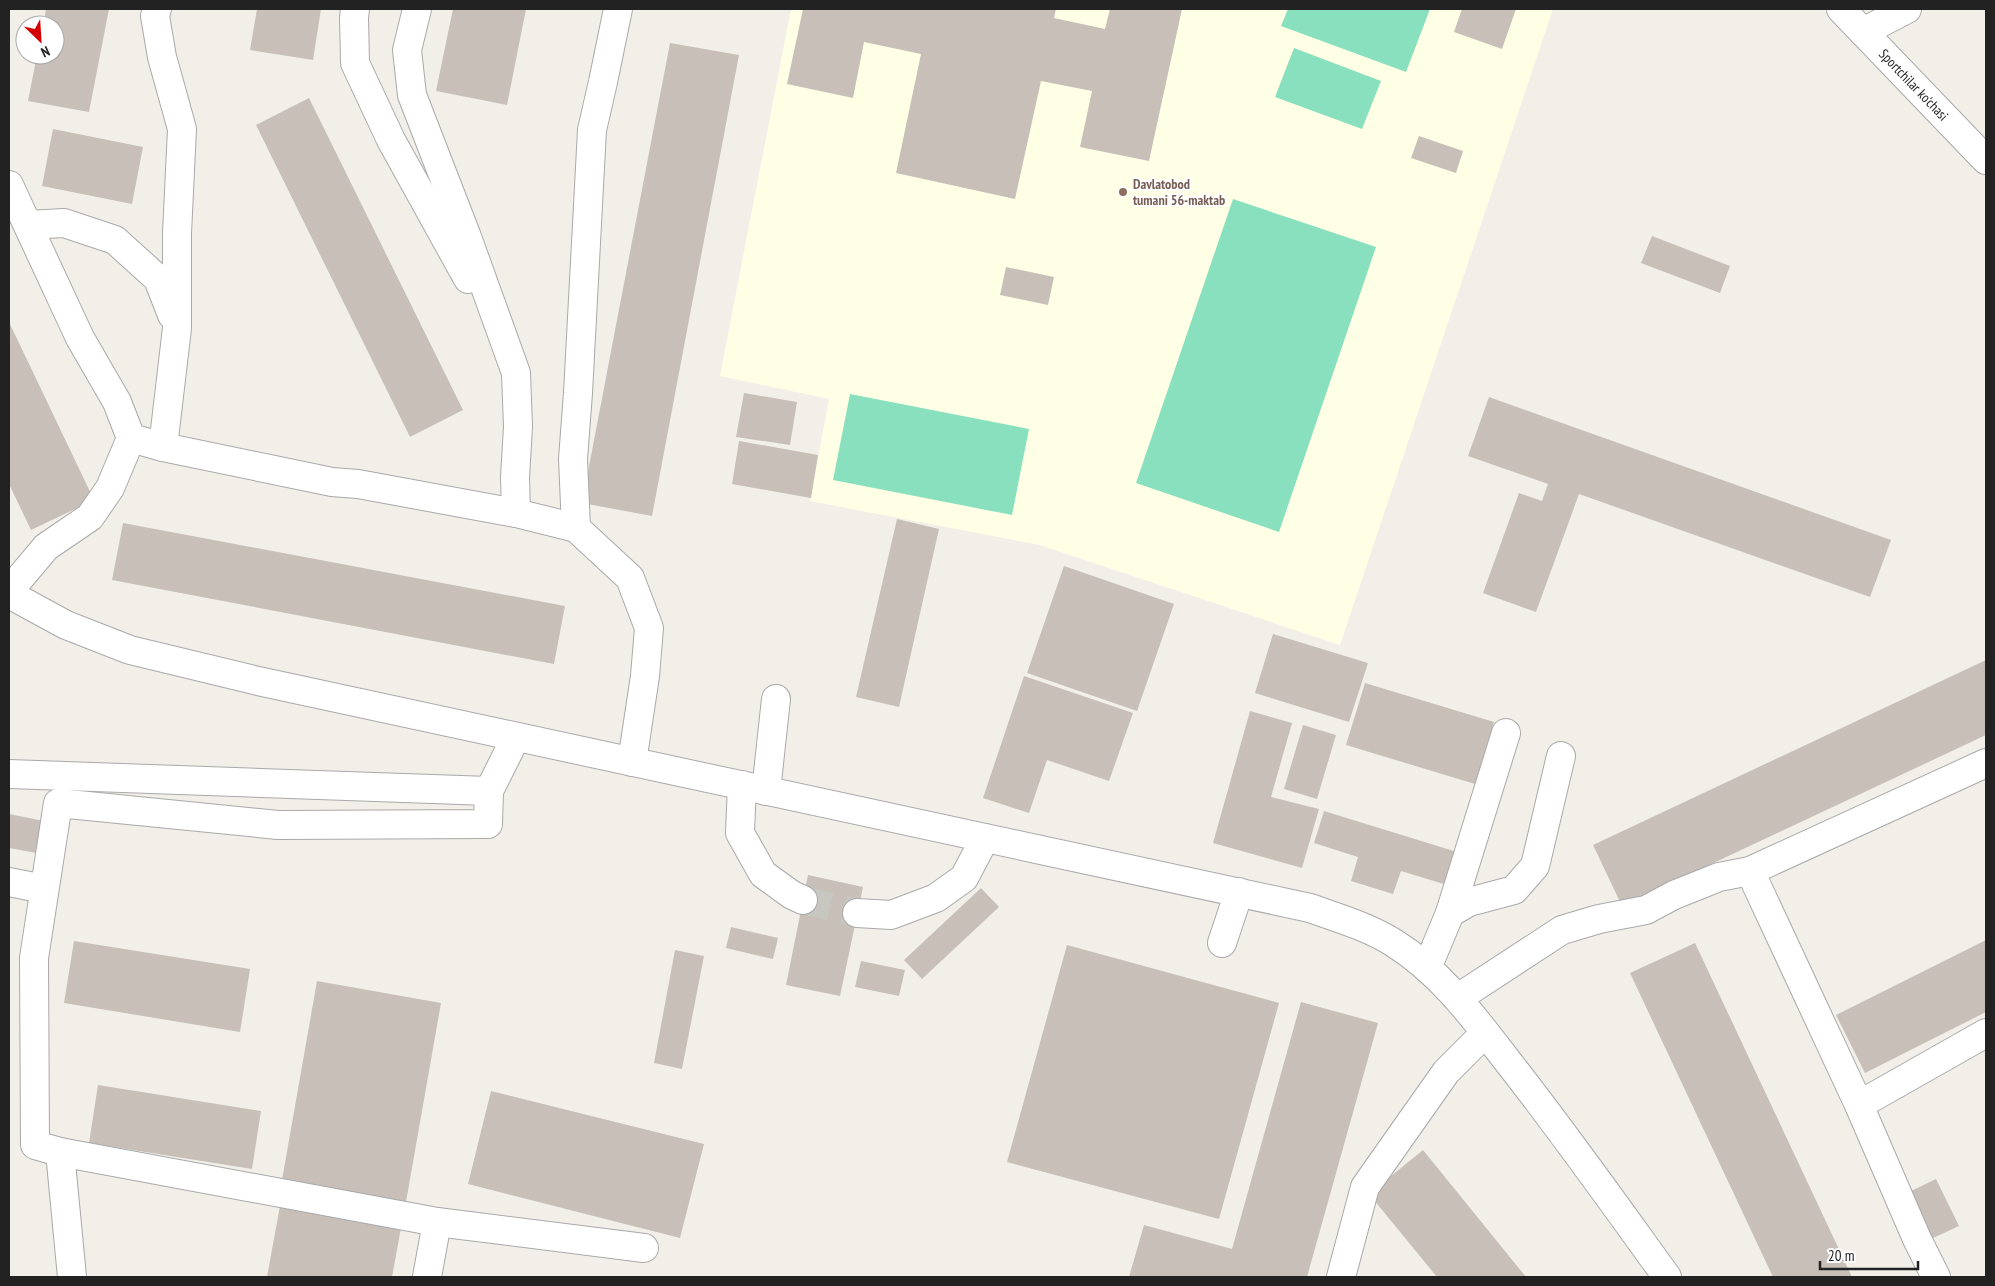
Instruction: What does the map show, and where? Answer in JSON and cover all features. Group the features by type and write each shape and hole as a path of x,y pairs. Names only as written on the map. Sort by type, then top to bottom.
{"street":[{"path":"157,9 156,16 162,57 182,129 177,233 177,328 163,447"},
{"path":"355,9 355,63 391,140 463,268 516,373"},
{"path":"417,9 408,50 412,95 468,237 516,373 518,427 515,477 516,513"},
{"path":"576,528 573,459 592,130 604,82 618,9"},
{"name":"Sportchilar ko'chasi","path":"1841,9 1986,160"},
{"path":"1863,32 1907,9"},
{"path":"9,185 80,338 117,402 131,438 110,488 90,517 46,547 9,592 66,625 130,650 258,681 1239,892 1310,908 1356,924 1394,942 1427,968 1458,998 1559,1127 1667,1277"},
{"path":"28,226 64,223 115,240 158,279 177,328"},
{"path":"131,438 163,447 332,482 358,484 516,513 576,528 630,578 649,628 645,676 632,762"},
{"path":"776,698 754,788 740,833 763,874 792,895 803,900"},
{"path":"1427,968 1450,912 1506,733"},
{"path":"516,737 489,792 488,824 278,825 58,803 34,958 35,1146 437,1222 644,1248"},
{"path":"1450,912 1469,902 1514,890 1535,866 1561,756"},
{"path":"1458,998 1562,930 1599,919 1646,910 1674,895 1720,877 1750,871 1986,763"},
{"path":"9,774 489,792"},
{"path":"857,913 891,915 936,898 964,878 985,838"},
{"path":"1750,871 1859,1105 1916,1239 1936,1277"},
{"path":"9,882 44,889"},
{"path":"1222,943 1239,892"},
{"path":"1341,1277 1365,1187 1446,1072 1485,1033"},
{"path":"1859,1105 1986,1033"},
{"path":"60,1152 72,1277"},
{"path":"427,1277 437,1222"}],"shaded area":[{"name":"Davlatobod tumani 56-maktab","path":"791,9 1553,9 1340,645 1040,545 810,501 829,399 720,376"}],"green space":[{"path":"1288,9 1430,9 1406,72 1281,26"},
{"path":"1294,48 1381,81 1362,129 1275,97"},
{"path":"1233,199 1376,247 1279,532 1136,483"},
{"path":"850,394 1029,429 1012,515 833,480"}],"building":[{"path":"46,9 109,9 89,112 28,101 35,65 65,65 65,15 45,15"},
{"path":"257,9 321,9 313,60 250,50"},
{"path":"453,9 526,9 507,105 436,91"},
{"path":"803,9 1056,9 1054,18 1105,29 1110,9 1182,9 1149,161 1080,147 1092,91 1041,81 1015,199 896,173 921,54 864,42 853,98 787,84"},
{"path":"1462,9 1516,9 1502,49 1454,32"},
{"path":"670,43 739,55 652,516 582,503"},
{"path":"309,98 463,410 410,437 256,125"},
{"path":"53,129 143,147 132,204 42,186"},
{"path":"1419,136 1463,151 1456,173 1411,158"},
{"path":"1652,236 1730,266 1720,293 1641,263"},
{"path":"1006,267 1054,277 1048,305 1000,295"},
{"path":"9,322 94,500 31,530 9,484"},
{"path":"744,393 797,402 790,445 736,437"},
{"path":"1489,397 1891,540 1870,597 1579,494 1536,612 1483,593 1519,493 1542,501 1548,484 1468,456"},
{"path":"739,441 818,455 811,498 732,484"},
{"path":"897,519 939,529 899,707 856,697"},
{"path":"123,523 565,606 554,664 112,580"},
{"path":"1064,566 1174,604 1137,711 1027,673"},
{"path":"1273,634 1368,663 1349,722 1255,693"},
{"path":"1986,660 1986,735 1622,906 1593,845"},
{"path":"1024,676 1133,713 1109,781 1047,760 1029,813 983,798"},
{"path":"1365,683 1494,722 1475,784 1346,745"},
{"path":"1250,711 1292,723 1271,797 1319,809 1302,868 1213,843"},
{"path":"1303,725 1336,735 1317,799 1284,789"},
{"path":"1324,811 1457,852 1447,885 1401,871 1393,894 1351,881 1358,857 1314,843"},
{"path":"9,814 49,822 42,854 9,848"},
{"path":"808,875 863,887 840,996 786,985"},
{"path":"981,888 999,907 922,979 904,960"},
{"path":"731,927 778,938 773,959 726,948"},
{"path":"1986,940 1986,1012 1865,1073 1836,1015"},
{"path":"74,941 250,969 240,1032 64,1003"},
{"path":"1695,943 1852,1277 1773,1277 1630,973"},
{"path":"1067,945 1279,1003 1219,1219 1007,1162"},
{"path":"675,950 704,956 682,1069 654,1063"},
{"path":"861,961 905,970 899,996 855,987"},
{"path":"317,981 441,1003 406,1202 282,1180"},
{"path":"1301,1002 1378,1023 1307,1277 1129,1277 1144,1225 1232,1249"},
{"path":"98,1085 261,1111 252,1169 89,1143"},
{"path":"491,1091 704,1144 680,1238 468,1184"},
{"path":"1423,1150 1526,1277 1437,1277 1369,1194"},
{"path":"1936,1179 1959,1226 1931,1239 1909,1192"},
{"path":"280,1206 401,1228 392,1277 267,1277"}],"tunnel":[{"path":"803,900 857,913"}],"place":[{"name":"Davlatobod tumani 56-maktab","path":"1123,192"}]}
